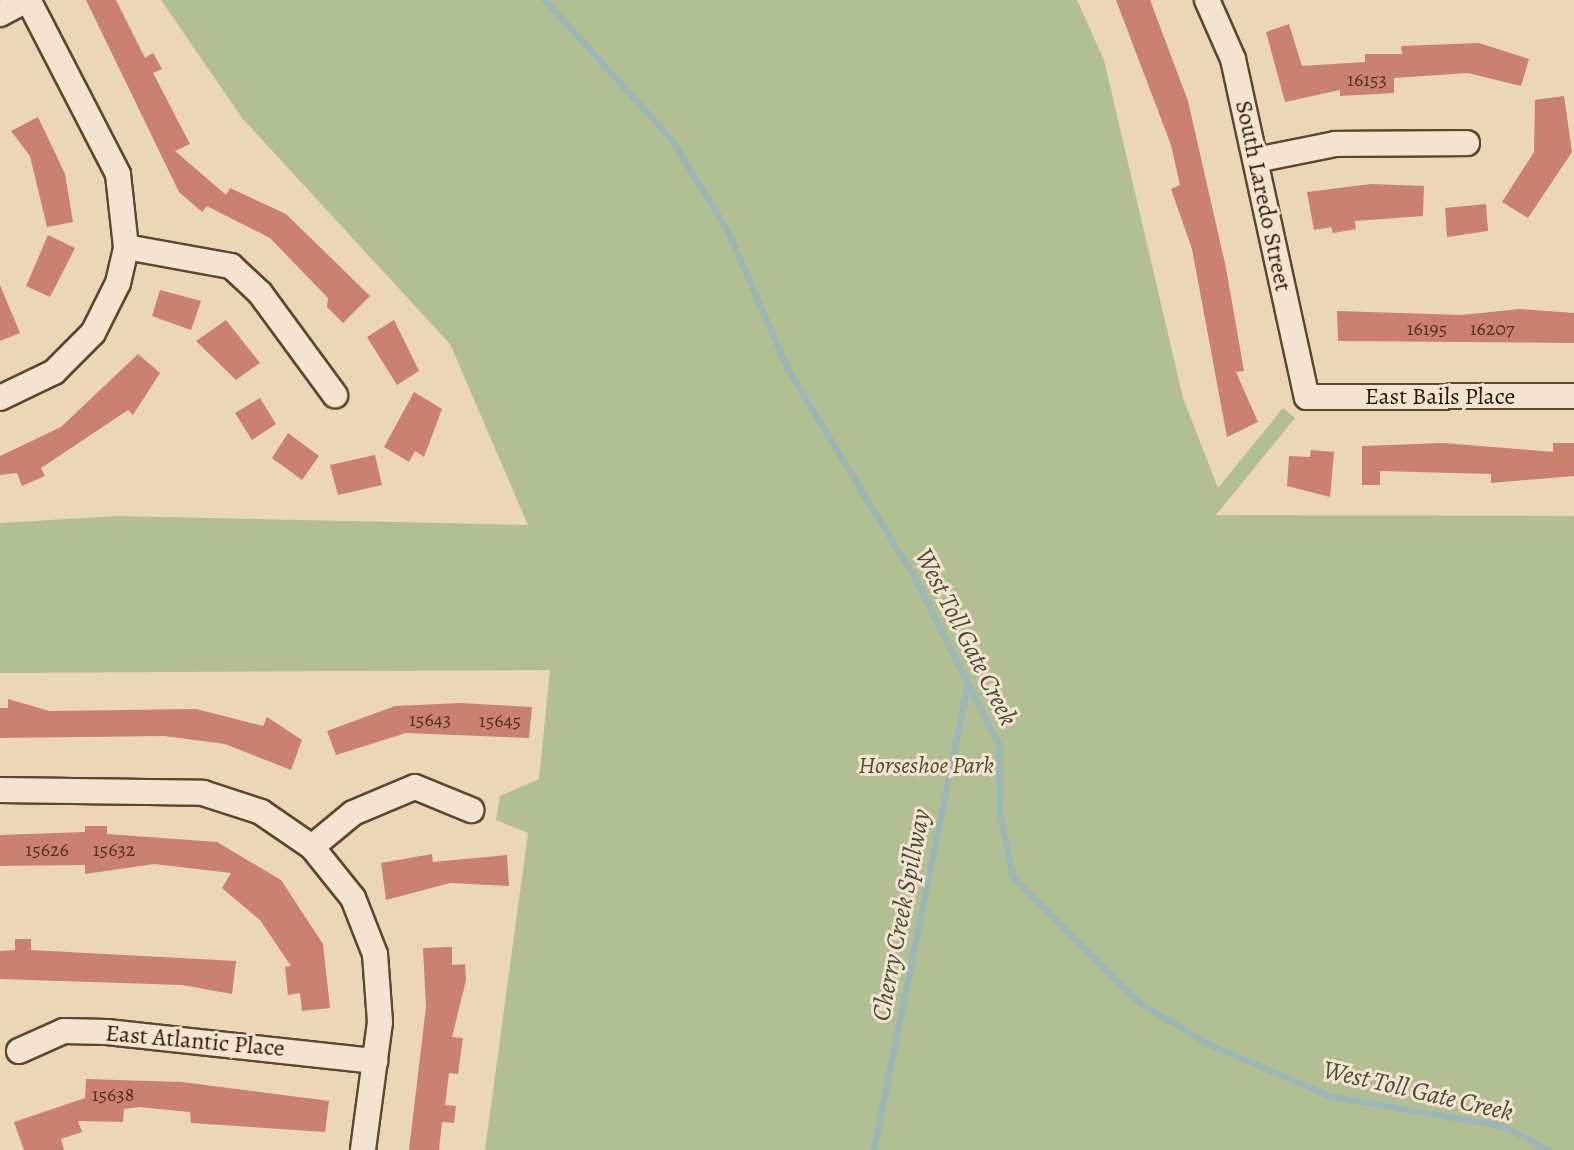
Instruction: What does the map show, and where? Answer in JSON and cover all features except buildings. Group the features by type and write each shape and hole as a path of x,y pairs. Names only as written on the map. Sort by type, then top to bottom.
{"street":[{"path":"0,14 27,0 118,174 126,247 118,283 93,333 54,372 0,398"},
{"name":"South Laredo Street","path":"1207,0 1233,59 1307,397"},
{"path":"1256,160 1335,144 1467,143"},
{"path":"126,247 231,266 260,293 335,395"},
{"name":"East Bails Place","path":"1307,397 1574,396"},
{"path":"312,847 353,813 415,787 471,810"},
{"path":"0,790 203,793 261,812 312,847 353,898 375,954 375,1061 363,1150"},
{"name":"East Atlantic Place","path":"19,1051 64,1031 107,1032 375,1061"}],"green space":[{"name":"Horseshoe Park","path":"161,0 1077,0 1104,60 1183,398 1218,488 1283,408 1295,418 1216,515 1574,516 1574,1150 485,1150 528,833 496,820 500,796 539,779 550,670 0,673 0,523 118,516 528,525 450,344 242,118"}],"waterway":[{"name":"West Toll Gate Creek","path":"545,0 671,139 728,231 789,371 916,580 999,745 1000,813 1013,877 1141,1004 1210,1045 1332,1097 1502,1126 1549,1150"},
{"name":"Cherry Creek Spillway","path":"874,1150 967,687"}]}
